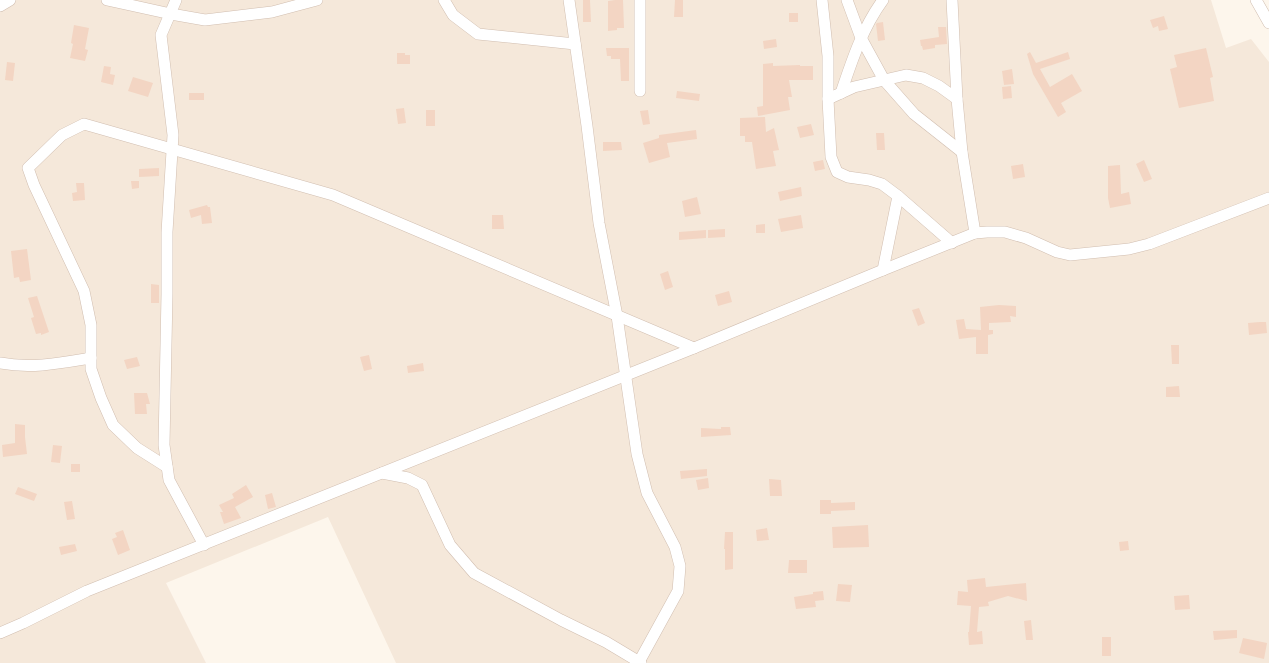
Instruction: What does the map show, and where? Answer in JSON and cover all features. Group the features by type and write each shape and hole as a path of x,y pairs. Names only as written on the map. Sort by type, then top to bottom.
{"street":[{"path":"0,6 10,0"},
{"path":"107,0 205,20 272,12 317,0"},
{"path":"176,0 171,14 160,35 172,135 167,232 164,445 169,480 204,545"},
{"path":"444,0 453,15 478,34 575,44"},
{"path":"382,473 408,478 422,485 450,546 474,573 561,620 606,642 640,662 678,591 680,566 674,547 647,492 637,454 617,316 599,223 569,0"},
{"path":"640,0 640,91"},
{"path":"822,0 828,56 828,99 831,157 838,172 848,177 882,184 952,243"},
{"path":"847,0 861,38 884,80 914,114 962,152"},
{"path":"841,93 861,38 883,0"},
{"path":"952,0 957,99 962,152 974,233"},
{"path":"1256,0 1269,23"},
{"path":"828,99 854,87 906,75 923,78 939,86 957,99"},
{"path":"167,467 137,448 113,425 101,398 91,369 91,325 84,291 34,185 28,168 62,135 84,124 333,195 694,348"},
{"path":"883,270 898,196"},
{"path":"0,633 87,591 694,348 974,233 1005,232 1026,238 1057,252 1070,255 1129,249 1149,244 1269,198"},
{"path":"0,363 16,366 53,365 91,358"}],"shaded area":[{"path":"0,0 1211,0 1226,48 1251,39 1269,62 1269,663 396,663 328,517 166,583 206,663 0,663"}],"building":[{"path":"583,0 590,0 591,22 583,22"},
{"path":"623,0 624,28 617,28 617,30 608,31 608,1"},
{"path":"675,0 683,0 683,17 674,17"},
{"path":"789,13 798,13 798,22 789,22"},
{"path":"1164,16 1168,29 1159,31 1158,26 1153,28 1150,20"},
{"path":"883,22 885,40 878,41 876,24"},
{"path":"74,25 89,28 85,49 88,50 85,61 70,58 73,44 71,43"},
{"path":"938,27 946,27 947,44 935,45 935,48 923,50 920,40 939,37"},
{"path":"776,39 777,47 764,49 763,41"},
{"path":"606,48 629,48 629,81 621,81 620,59 611,59 611,56 607,56"},
{"path":"1206,48 1213,77 1210,78 1214,101 1179,108 1170,69 1177,67 1174,55"},
{"path":"1030,52 1036,63 1068,52 1070,59 1040,69 1050,87 1072,74 1082,91 1061,103 1066,112 1058,117 1033,74 1027,54"},
{"path":"397,53 405,53 405,55 410,55 410,64 397,64"},
{"path":"7,62 15,63 13,81 5,80"},
{"path":"773,63 773,66 813,66 813,80 789,80 792,97 788,97 790,110 758,116 757,107 763,106 763,64"},
{"path":"104,66 111,67 110,74 115,75 113,85 101,82"},
{"path":"1012,69 1014,84 1004,85 1002,71"},
{"path":"133,77 153,83 148,97 128,91"},
{"path":"1011,86 1012,98 1003,99 1002,87"},
{"path":"677,91 700,94 699,101 676,98"},
{"path":"189,93 204,93 204,100 189,100"},
{"path":"404,108 406,123 398,124 396,109"},
{"path":"426,110 435,110 435,126 426,126"},
{"path":"648,110 650,124 643,125 640,111"},
{"path":"765,117 766,132 774,128 779,150 773,151 776,166 756,169 752,142 745,142 745,136 740,136 740,118"},
{"path":"811,124 814,135 800,138 797,127"},
{"path":"696,130 697,139 667,143 670,157 649,163 643,143 659,138 659,135"},
{"path":"876,133 884,133 885,150 877,150"},
{"path":"603,142 621,142 622,150 603,151"},
{"path":"823,160 825,169 815,171 813,162"},
{"path":"1144,160 1152,179 1144,182 1136,164"},
{"path":"1023,164 1025,177 1013,179 1011,166"},
{"path":"1120,165 1121,194 1129,192 1131,204 1110,208 1108,198 1108,166"},
{"path":"159,168 159,176 139,177 139,169"},
{"path":"131,181 139,181 139,188 132,189"},
{"path":"76,183 84,183 85,200 73,201 72,193 77,192"},
{"path":"801,187 802,196 780,201 778,192"},
{"path":"697,197 701,214 685,217 682,201"},
{"path":"207,205 210,207 212,223 202,224 201,215 191,218 189,210"},
{"path":"492,215 503,215 504,229 492,229"},
{"path":"801,215 803,228 781,232 778,219"},
{"path":"765,224 765,233 756,233 756,225"},
{"path":"725,229 725,237 708,238 708,230"},
{"path":"706,230 706,238 679,240 679,232"},
{"path":"27,249 31,280 20,282 19,277 14,278 11,251"},
{"path":"668,271 673,287 665,290 660,274"},
{"path":"151,284 159,285 159,303 151,303"},
{"path":"729,291 732,302 718,306 715,295"},
{"path":"37,296 49,332 41,335 41,333 36,334 31,318 34,317 28,298"},
{"path":"999,305 1016,306 1016,317 1010,316 1011,322 989,323 989,330 993,330 993,334 988,335 988,354 976,354 976,337 959,339 956,320 964,319 966,329 981,330 980,307"},
{"path":"919,308 925,323 918,326 912,310"},
{"path":"1266,322 1267,333 1249,335 1248,323"},
{"path":"1171,345 1179,345 1179,364 1172,364"},
{"path":"369,355 372,369 364,371 360,357"},
{"path":"137,357 140,366 127,369 124,360"},
{"path":"423,363 424,371 408,373 407,366"},
{"path":"1179,386 1180,397 1166,397 1166,387"},
{"path":"134,393 147,393 150,404 146,404 147,414 135,414"},
{"path":"15,424 25,425 27,454 3,457 2,445 15,443"},
{"path":"721,427 730,427 731,435 701,437 701,428 721,429"},
{"path":"53,445 62,446 60,463 51,462"},
{"path":"71,464 80,464 80,472 71,472"},
{"path":"707,469 707,476 681,479 680,471"},
{"path":"708,478 709,488 698,490 696,480"},
{"path":"769,479 781,480 782,496 770,496"},
{"path":"246,485 253,497 235,507 241,518 224,524 220,512 223,512 219,505 234,498 232,494"},
{"path":"18,487 37,494 34,501 15,494"},
{"path":"272,493 276,507 268,509 265,495"},
{"path":"820,500 831,500 831,503 855,502 855,510 831,511 831,514 820,514"},
{"path":"72,501 75,519 67,520 64,502"},
{"path":"868,525 869,547 833,548 832,527"},
{"path":"767,528 769,540 757,541 756,530"},
{"path":"123,530 130,550 118,555 112,539 117,537 115,533"},
{"path":"725,532 733,532 733,569 725,570 724,549"},
{"path":"1128,541 1129,550 1120,551 1119,542"},
{"path":"75,544 77,551 61,555 59,547"},
{"path":"789,560 807,560 807,573 788,573"},
{"path":"985,578 986,587 1026,583 1027,601 1008,596 988,602 989,606 979,607 977,632 982,631 983,644 969,645 968,632 971,606 957,605 958,591 968,592 967,580"},
{"path":"838,584 852,585 850,602 836,601"},
{"path":"823,591 824,600 815,601 816,607 796,609 794,597"},
{"path":"1189,595 1190,609 1175,610 1174,596"},
{"path":"1031,620 1033,640 1026,640 1024,621"},
{"path":"1237,630 1237,638 1214,640 1213,631"},
{"path":"1102,637 1111,637 1111,656 1102,656"},
{"path":"1243,638 1267,643 1264,659 1239,653"}]}
